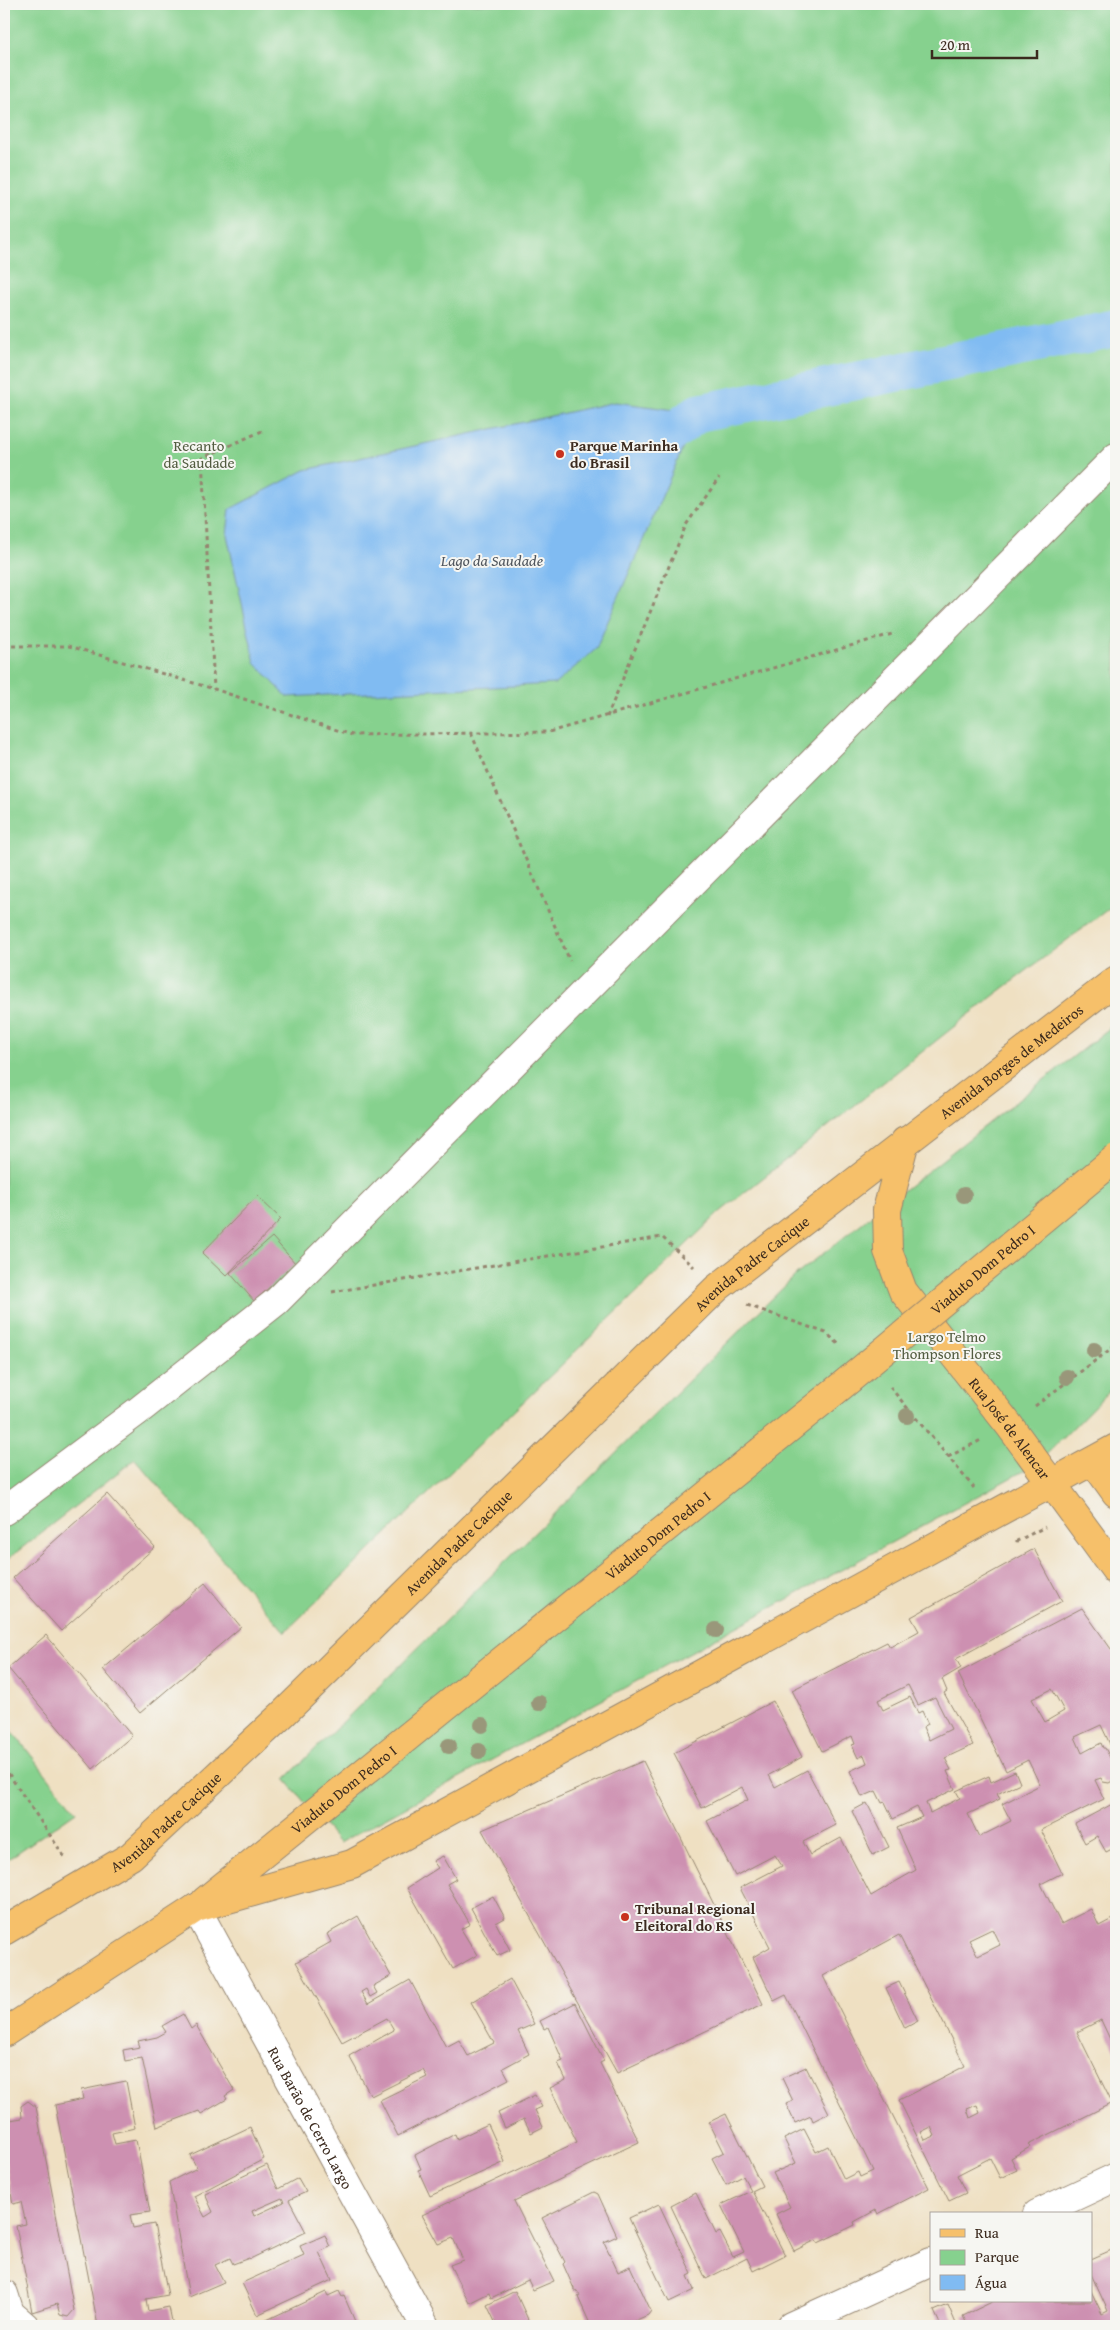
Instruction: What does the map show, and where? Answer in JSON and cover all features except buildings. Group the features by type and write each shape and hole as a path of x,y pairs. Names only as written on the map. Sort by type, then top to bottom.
{"main road":[{"name":"Avenida Borges de Medeiros","path":"905,1141 1116,980"},
{"name":"Avenida Padre Cacique","path":"4,1931 131,1856 284,1713 717,1288 857,1182 905,1141"},
{"name":"Rua José de Alencar","path":"905,1141 887,1210 888,1251 903,1291 1009,1425 1116,1571"},
{"name":"Viaduto Dom Pedro I","path":"196,1908 850,1379 1116,1158"},
{"path":"1093,1461 1116,1430"},
{"path":"4,2033 196,1908 352,1864 1116,1448"},
{"path":"1093,1461 1116,1493"}],"street":[{"path":"4,1511 138,1411 277,1301 1116,457"},
{"path":"4,1939 131,1856"},
{"name":"Rua Barão de Cerro Largo","path":"196,1908 425,2326"},
{"path":"1041,2212 1116,2177"},
{"path":"791,2326 930,2262"},
{"path":"4,2294 10,2313 24,2326"}],"path":[{"path":"214,688 202,458 262,431"},
{"path":"607,717 686,525 719,478"},
{"path":"4,646 69,646 214,688 352,735 549,732 893,634"},
{"path":"471,733 584,993"},
{"path":"325,1293 662,1237 717,1288"},
{"path":"4,1767 83,1884"}],"green space":[{"name":"Parque Marinha do Brasil","path":"4,4 1116,4 1116,903 980,1006 720,1212 285,1632 135,1459 4,1562"},
{"name":"Largo Telmo Thompson Flores","path":"1116,1023 1116,1384 1038,1463 339,1843 285,1779 796,1275"},
{"path":"4,1721 76,1812 4,1862"}],"water":[{"name":"Lago da Saudade","path":"615,402 698,413 596,649 555,684 287,697 255,663 227,535 230,509 305,470"}],"waterway":[{"path":"658,443 698,413 1116,328"}],"place":[{"name":"Parque Marinha do Brasil","path":"560,454"},
{"name":"Tribunal Regional Eleitoral do RS","path":"625,1917"}],"park label":[{"name":"Recanto da Saudade","path":"199,454"}]}
